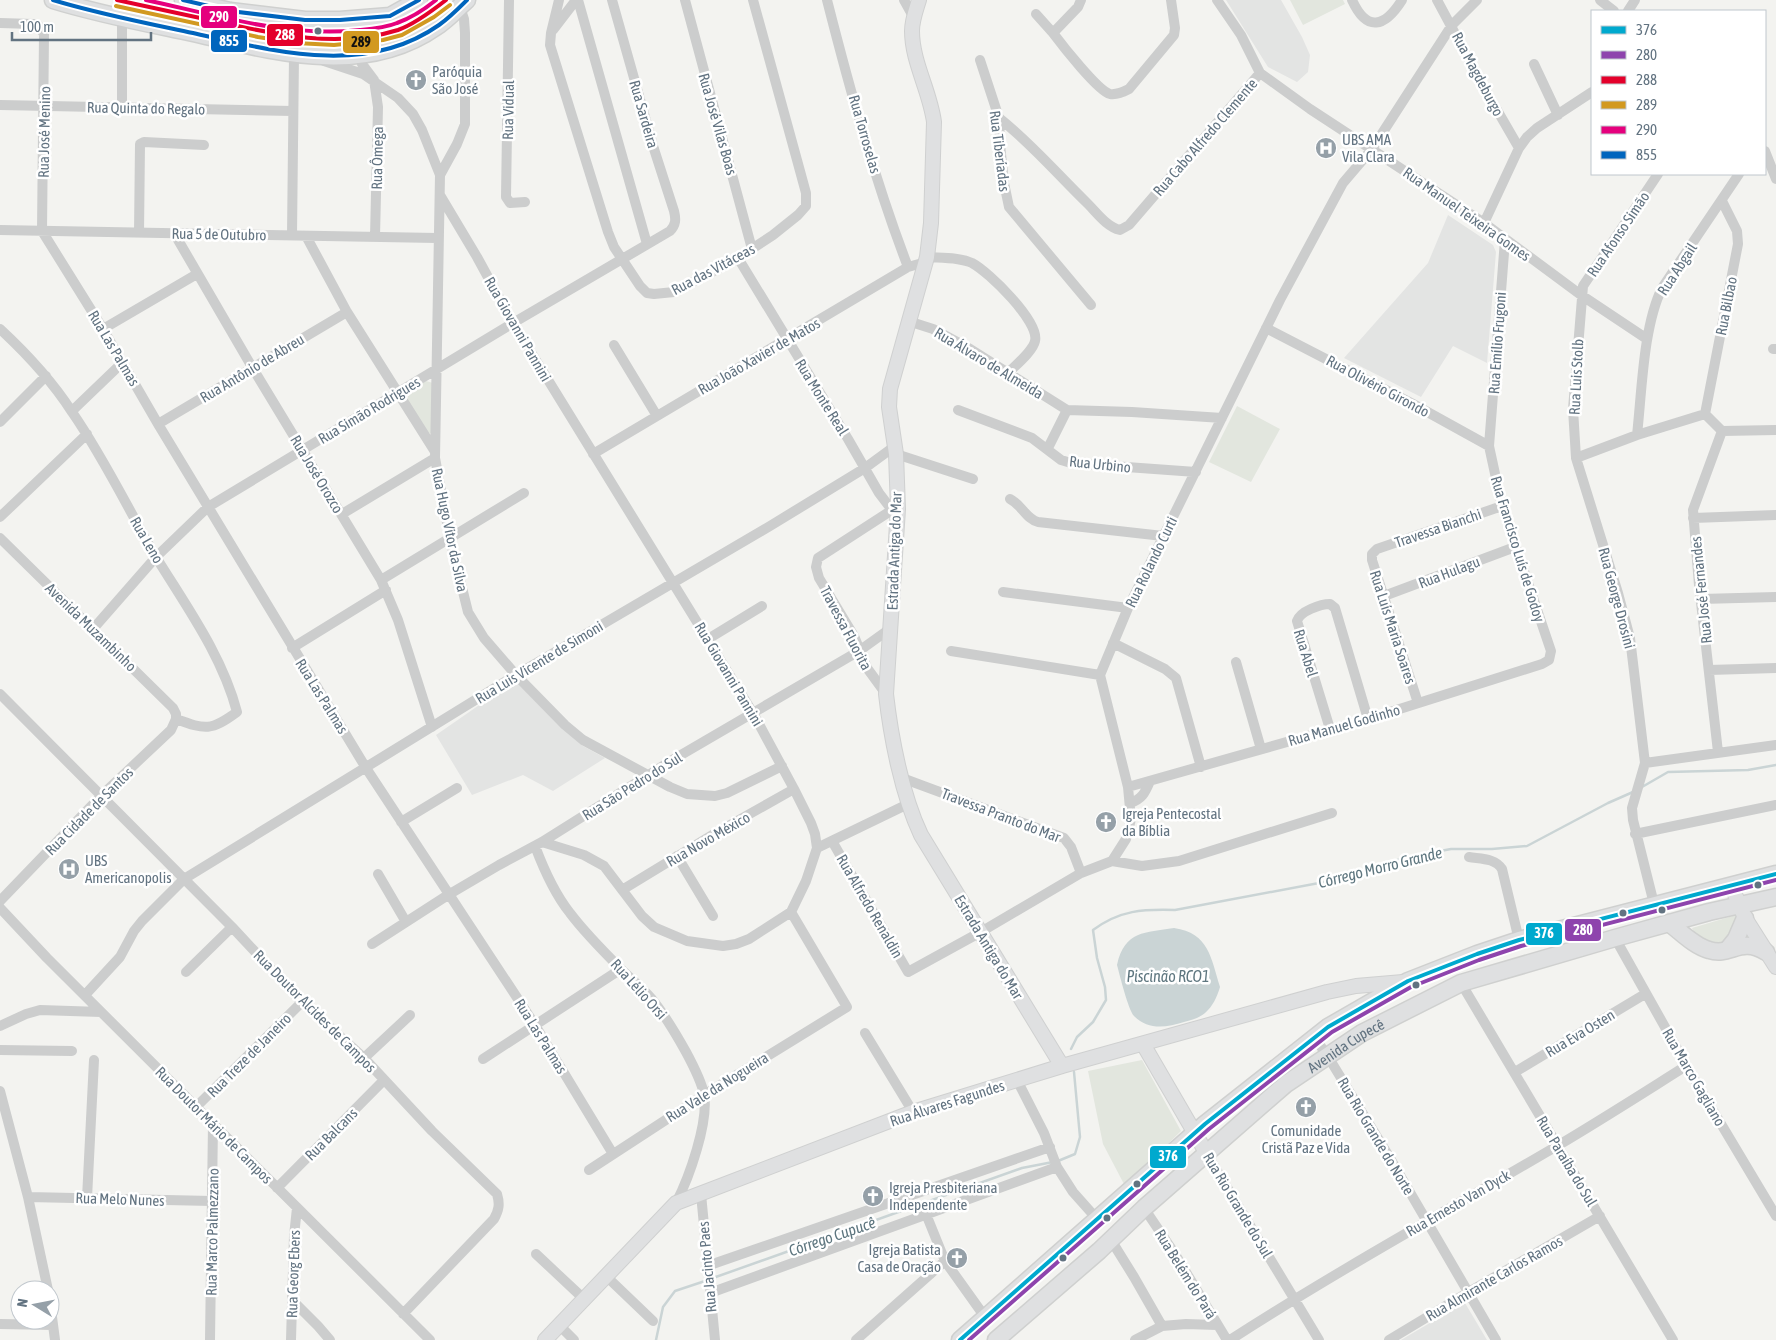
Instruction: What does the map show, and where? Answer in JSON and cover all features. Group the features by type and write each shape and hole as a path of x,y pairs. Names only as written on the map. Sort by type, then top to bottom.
{"main road":[{"path":"53,0 122,18 294,55 312,57 376,53 406,43 437,27 461,2"},
{"path":"183,0 230,11 305,20 390,16 397,6 419,0"},
{"name":"Avenida Cupecê","path":"960,1340 1098,1220 1194,1133 1328,1027 1408,981 1519,940 1731,884 1776,874"},
{"name":"Avenida Cupecê","path":"1004,1337 1144,1208 1286,1084 1362,1033 1461,982 1669,923 1742,912 1776,897"},
{"path":"1728,949 1736,939 1742,912"},
{"path":"1669,923 1701,947 1716,952 1749,945 1766,952"}],"street":[{"name":"Rua Vidual","path":"509,0 506,198 510,203 525,202"},
{"name":"Rua das Vitáceas","path":"559,0 550,45 595,192 611,239 640,286 647,293 654,294 674,292 738,258 798,215 807,202 753,0"},
{"path":"551,33 577,0"},
{"path":"577,0 647,244"},
{"name":"Rua Sardeira","path":"612,0 649,132 676,217 674,227"},
{"name":"Rua José Vilas Boas","path":"685,0 752,249"},
{"name":"Rua Torroselas","path":"827,0 874,167 895,235 908,267"},
{"path":"904,0 914,18"},
{"name":"Estrada Antiga do Mar","path":"919,0 912,31 914,47 932,107 934,122 931,223 926,259 890,389 889,407 896,450 891,628 886,694 908,804 921,835 979,933 1062,1066"},
{"path":"1053,33 1078,7 1081,0"},
{"path":"1036,14 1100,88 1109,94 1123,92 1129,88 1174,35 1175,28 1171,0"},
{"name":"Rua Cabo Alfredo Clemente","path":"999,118 1023,138 1058,176 1109,225 1120,230 1128,225 1260,73 1241,35 1217,0"},
{"path":"1352,0 1363,19 1377,22 1389,18 1402,0"},
{"name":"Rua Magdeburgo","path":"1437,0 1482,84 1520,148"},
{"name":"Rua Rolando Curti","path":"1100,675 1128,608 1163,536 1266,328 1343,184 1372,149 1452,25 1477,0"},
{"path":"1600,0 1613,10"},
{"path":"440,175 460,139 465,124 465,33 461,2"},
{"path":"122,18 122,107"},
{"name":"Rua Hugo Vitor da Silva","path":"366,18 361,37 361,55 363,67 374,80"},
{"name":"Rua José Menino","path":"0,23 33,24 42,29 44,34 42,231"},
{"path":"292,235 294,55"},
{"name":"Rua Hugo Vitor da Silva","path":"312,57 352,70 374,80 398,98 413,114 422,130 440,175 437,238 435,454 450,539 468,612 484,638 516,675 565,725 583,740 687,794 715,796 727,793 782,766"},
{"name":"Rua Tiberíadas","path":"980,60 999,118 1004,183 1009,207 1091,305"},
{"path":"1534,64 1558,115"},
{"name":"Rua Manuel Teixeira Gomes","path":"1260,73 1310,109 1484,223 1581,295 1648,339"},
{"name":"Rua Ômega","path":"374,80 378,107 375,237"},
{"path":"1484,223 1527,137 1591,93"},
{"name":"Rua Quinta do Regalo","path":"0,105 293,111"},
{"path":"139,232 140,144 144,142 204,145"},
{"path":"1766,153 1776,178"},
{"name":"Rua Afonso Simão","path":"1581,295 1583,286 1657,175"},
{"name":"Rua Abgail","path":"1637,435 1648,339 1653,311 1662,288 1739,175"},
{"name":"Rua Giovanni Pannini","path":"440,195 478,257 513,322 753,713 811,823 817,848"},
{"name":"Rua Bilbao","path":"1705,414 1738,244 1737,231 1722,201"},
{"name":"Rua Simão Rodrigues","path":"93,629 156,557 208,507 674,227"},
{"name":"Rua 5 de Outubro","path":"0,230 437,238"},
{"name":"Rua Las Palmas","path":"42,231 123,362 292,648 366,768 535,1025 613,1154"},
{"name":"Rua José Orozco","path":"174,233 252,367 381,580 398,620 432,727"},
{"path":"306,236 347,312 399,392 435,454 342,514"},
{"name":"Rua Emílio Frugoni","path":"1489,446 1505,240"},
{"name":"Rua Monte Real","path":"738,258 885,503 895,509"},
{"path":"926,259 970,262 980,268 998,282 1034,328 1036,335 1033,347 1008,373"},
{"name":"Rua João Xavier de Matos","path":"593,454 908,267 926,259"},
{"path":"103,329 197,274"},
{"name":"Rua Luis Stolb","path":"1576,458 1573,409 1581,295"},
{"name":"Rua Antônio de Abreu","path":"158,424 347,312"},
{"name":"Rua Álvaro de Almeida","path":"908,322 933,329 970,349 1069,410 1222,418"},
{"name":"Rua Leno","path":"0,328 29,356 46,376 87,434 156,557 193,616 221,668 236,712 220,724 210,727 200,727 176,720"},
{"name":"Rua Olivério Girondo","path":"1266,328 1413,404 1489,446"},
{"path":"614,345 657,416"},
{"path":"72,411 123,362"},
{"path":"0,422 46,376"},
{"name":"Rua Urbino","path":"958,410 1032,438 1061,460 1071,464 1196,472"},
{"path":"1050,450 1069,410"},
{"path":"1576,458 1637,435 1705,414 1722,431 1776,430"},
{"name":"Rua José Fernandes","path":"1718,752 1693,510 1722,431"},
{"path":"0,517 87,434"},
{"name":"Rua Francisco Luís de Godoy","path":"1489,446 1502,506 1550,651"},
{"path":"896,450 972,479"},
{"name":"Rua Luis Vicente de Simoni","path":"85,995 120,957 134,931 142,921 184,879 516,675 896,450"},
{"name":"Rua George Drosini","path":"1576,458 1630,638 1645,762 1632,808 1635,834 1654,904"},
{"path":"381,580 524,493"},
{"path":"1010,499 1016,502 1033,521 1051,525 1163,536"},
{"name":"Travessa Bianchi","path":"1373,551 1502,506"},
{"name":"Travessa Fluorita","path":"886,694 867,668 854,636 819,578 816,567 818,558 895,509"},
{"path":"1693,518 1776,515"},
{"name":"Avenida Muzambinho","path":"0,538 173,708 176,720"},
{"name":"Rua Hulagu","path":"1384,596 1515,547"},
{"name":"Rua Luís Maria Soares","path":"1373,551 1372,560 1418,703"},
{"path":"292,648 386,590"},
{"path":"1003,592 1128,608"},
{"path":"1701,599 1776,597"},
{"name":"Rua Abel","path":"1330,729 1297,621 1300,614 1323,604 1330,604 1335,608 1368,719"},
{"path":"708,639 762,606"},
{"name":"Rua São Pedro do Sul","path":"372,944 448,895 538,844 674,759 859,651 891,628"},
{"path":"1113,643 1165,670 1176,678 1201,767"},
{"path":"951,651 1100,675 1128,787 1130,803 1131,819 1126,839 1112,862"},
{"name":"Rua Manuel Godinho","path":"1128,787 1368,719 1546,662 1550,656 1550,651"},
{"path":"1236,662 1262,749"},
{"path":"1709,670 1776,668"},
{"name":"Rua Doutor Alcides de Campos","path":"0,694 232,927 302,1002 364,1058 496,1194 499,1202 494,1219 403,1314"},
{"name":"Rua Cidade de Santos","path":"0,901 101,796 171,730 176,720"},
{"path":"1645,762 1776,746"},
{"name":"Travessa Pranto do Mar","path":"902,778 1064,838 1071,847 1081,873"},
{"path":"1130,803 1140,800 1150,781"},
{"path":"401,822 457,788"},
{"name":"Rua Novo México","path":"622,890 794,789"},
{"path":"538,844 595,860 604,866 642,916 654,927 687,941 723,946 749,939 791,912 806,881 817,848 908,804"},
{"path":"1635,834 1776,805"},
{"path":"979,933 1081,873 1112,862 1142,866 1179,860 1332,813"},
{"name":"Rua Alfredo Renaldin","path":"832,841 908,972 979,933"},
{"name":"Rua Lélio Orsi","path":"538,844 550,882 571,914 621,969 651,998 667,1020 693,1064 704,1095 704,1113 701,1132 683,1190 676,1203"},
{"path":"677,856 713,916"},
{"path":"1469,857 1499,864 1502,869 1519,940"},
{"path":"378,874 406,922"},
{"path":"1731,884 1742,912 1776,967"},
{"name":"Rua Doutor Mário de Campos","path":"0,908 101,1012 430,1340"},
{"name":"Rua Vale da Nogueira","path":"589,1170 704,1095 847,1007 791,912"},
{"path":"186,972 232,927"},
{"name":"Rua Marco Gagliano","path":"1615,938 1686,1066 1776,1216"},
{"path":"483,1059 621,969"},
{"name":"Rua Álvares Fagundes","path":"545,1340 676,1203 913,1112 1062,1066 1326,992 1356,986 1408,981"},
{"name":"Rua Paraíba do Sul","path":"1461,982 1673,1340"},
{"name":"Rua Eva Osten","path":"1515,1072 1645,994"},
{"name":"Rua Treze de Janeiro","path":"196,1107 302,1002"},
{"path":"0,1026 40,1010 101,1012"},
{"path":"364,1058 410,1015"},
{"path":"865,1033 913,1112"},
{"name":"Rua Rio Grande do Norte","path":"1314,1038 1327,1055 1427,1220 1467,1293 1496,1340"},
{"name":"Rua Rio Grande do Sul","path":"1143,1044 1194,1133 1319,1340"},
{"path":"0,1050 72,1051"},
{"path":"87,1198 88,1148 94,1060"},
{"name":"Rua Ernesto Van Dyck","path":"1229,1340 1427,1220 1557,1146 1686,1066"},
{"name":"Rua Balcans","path":"277,1188 384,1080"},
{"path":"1017,1080 1050,1148 1056,1166 1073,1192 1098,1220"},
{"path":"0,1091 28,1197 46,1280"},
{"name":"Rua Marco Palmezzano","path":"210,1340 213,1124"},
{"path":"707,1268 1050,1148"},
{"path":"709,1291 1056,1166"},
{"name":"Rua Jacinto Paes","path":"700,1194 715,1340"},
{"name":"Rua Melo Nunes","path":"28,1197 212,1202"},
{"name":"Rua Georg Ebers","path":"292,1340 294,1236 297,1208"},
{"name":"Rua Belém do Pará","path":"1144,1208 1175,1254 1217,1325 1229,1340"},
{"path":"926,1214 945,1261 985,1317"},
{"name":"Rua Almirante Carlos Ramos","path":"1389,1340 1600,1216"},
{"path":"1111,1240 1162,1326"},
{"path":"536,1254 584,1299"},
{"path":"856,1340 945,1261"},
{"path":"606,1276 653,1320"},
{"path":"292,1300 330,1340"},
{"path":"1135,1340 1162,1326 1186,1324 1217,1325"},
{"path":"559,1325 574,1340"}],"shaded area":[{"path":"1226,0 1281,0 1310,55 1308,72 1297,82 1268,67"},
{"path":"1290,0 1343,0 1345,4 1303,25"},
{"path":"1448,215 1493,245 1496,252 1487,363 1453,346 1421,397 1344,358 1428,263"},
{"path":"426,381 433,383 431,433 428,434 405,396 406,393"},
{"path":"1237,406 1280,429 1251,482 1209,462"},
{"path":"511,683 517,683 583,746 605,758 553,791 523,775 472,795 436,735"},
{"path":"1736,915 1738,933 1718,947 1699,938 1692,928"},
{"path":"1142,1060 1181,1131 1125,1186 1103,1144 1088,1071"},
{"path":"1465,1303 1487,1340 1401,1340 1462,1304"}],"water":[{"name":"Piscinão RCO1","path":"1174,928 1195,935 1202,941 1211,957 1220,987 1216,998 1208,1010 1200,1016 1171,1025 1152,1026 1134,1016 1124,992 1117,965 1125,945 1131,939 1145,933"}],"waterway":[{"name":"Córrego Morro Grande","path":"1642,787 1668,772 1748,770 1776,765"},
{"name":"Córrego Morro Grande","path":"1071,1049 1077,1037 1093,1022 1106,1000 1093,930 1113,918 1132,912 1175,910 1356,876 1403,858 1451,849 1492,849 1527,846 1608,803 1633,792"},
{"name":"Córrego Cupucê","path":"1058,1161 1075,1154 1080,1137 1074,1072"},
{"name":"Córrego Cupucê","path":"713,1278 1022,1168 1053,1162"},
{"name":"Córrego Cupucê","path":"656,1340 663,1307 675,1291 708,1280"}],"transit line":[{"name":"855","path":"53,0 88,10 255,47 319,55 350,55 381,51 411,41 439,25 467,0"},
{"name":"288","path":"117,0 259,31 306,38 329,39 375,36 398,30 417,21 446,0"},
{"name":"290","path":"146,0 252,24 306,31 333,32 374,29 392,25 413,16 436,0"},
{"name":"855","path":"183,0 230,11 305,20 340,20 390,16 419,0"},
{"name":"289","path":"116,6 258,37 296,43 334,45 383,40 402,35 434,17 450,5"},
{"name":"376","path":"960,1340 1205,1124 1328,1027 1408,981 1519,940 1776,874"},
{"name":"280","path":"969,1340 1209,1129 1332,1032 1411,987 1479,960 1521,946 1776,880"}],"place":[{"name":"Paróquia São José","path":"416,80"},
{"name":"UBS AMA Vila Clara","path":"1326,148"},
{"name":"Igreja Pentecostal da Bíblia","path":"1106,822"},
{"name":"UBS Americanopolis","path":"69,869"},
{"name":"Comunidade Cristã Paz e Vida","path":"1306,1107"},
{"name":"Igreja Presbiteriana Independente","path":"873,1196"},
{"name":"Igreja Batista Casa de Oração","path":"957,1258"}]}
